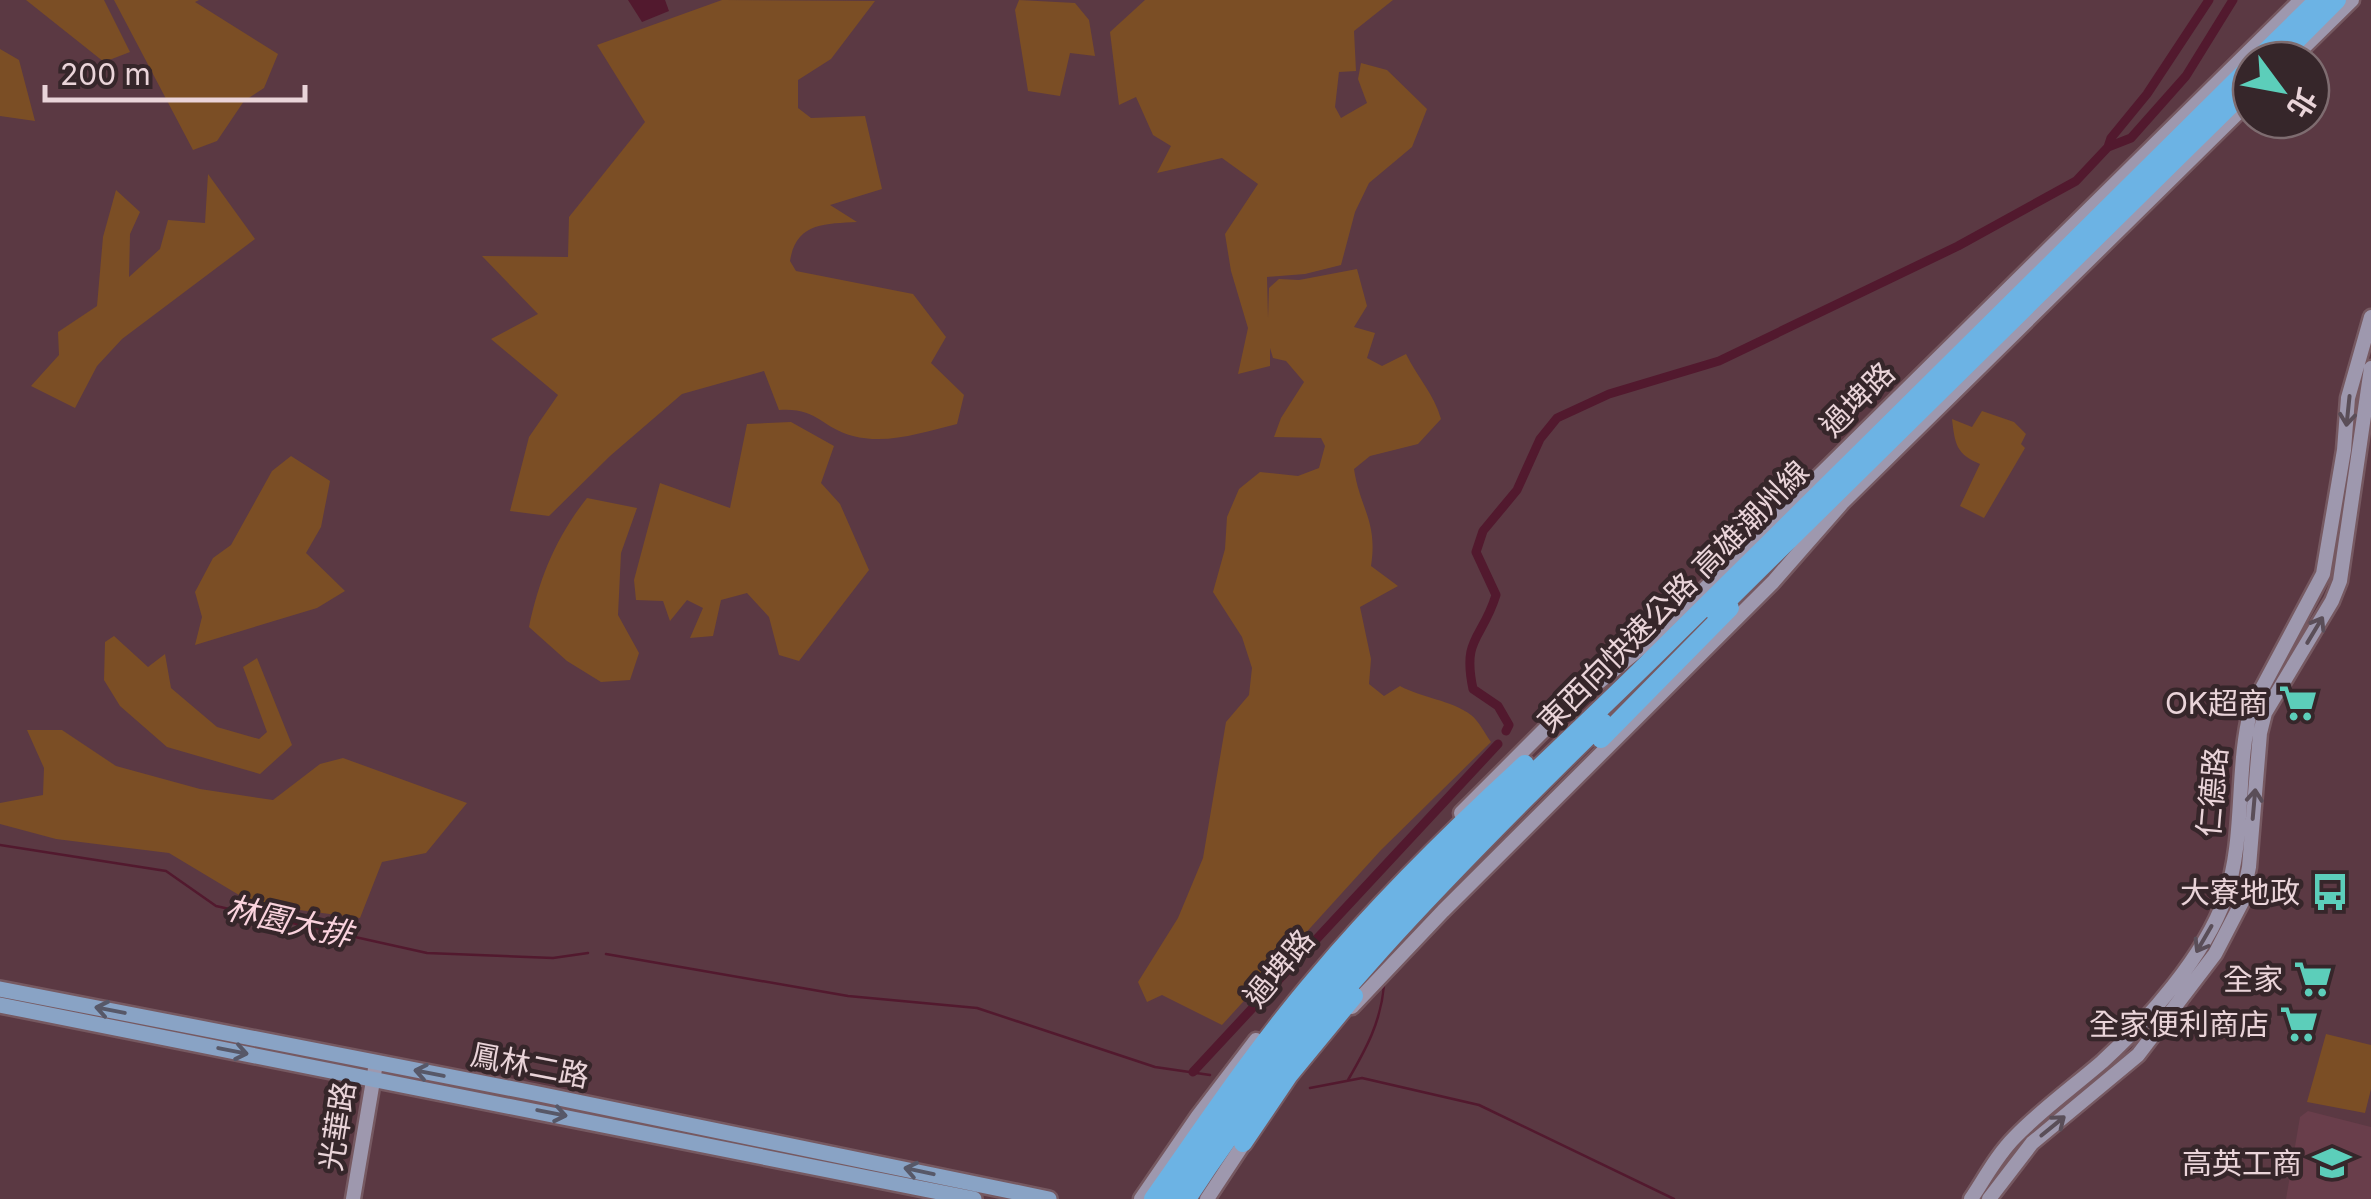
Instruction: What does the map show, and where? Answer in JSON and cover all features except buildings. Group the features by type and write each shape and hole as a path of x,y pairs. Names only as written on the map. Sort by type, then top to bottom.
{"highway":[{"path":"2277,40 2318,0"},
{"path":"2296,40 2337,0"},
{"name":"東西向快速公路 高雄潮州線","path":"1172,1199 1217,1128 1277,1048 1368,940 1514,791 2231,86"},
{"name":"東西向快速公路 高雄潮州線","path":"1187,1199 1278,1069 1379,948 1524,800 2231,105"},
{"path":"1243,1143 1289,1074 1436,904 1688,653 1836,495"},
{"path":"1153,1199 1219,1104 1316,978 1357,932 1505,783 1656,648 1673,638"}],"main road":[{"name":"過埤路","path":"1142,1199 1198,1116 1270,1022 1330,949 1403,872 1562,712 1664,629 1730,566 2301,0"},
{"path":"2312,40 2352,0"},
{"path":"1207,1199 1243,1143 1353,1006 1443,911 1773,582 1843,502 2231,120"},
{"name":"仁德路","path":"1971,1199 2016,1135 2141,1023 2200,946 2225,899 2245,731 2251,709 2323,574 2344,450 2348,398 2371,317"},
{"name":"仁德路","path":"1989,1199 2032,1143 2138,1055 2215,954 2242,902 2249,867 2260,733 2265,714 2332,601 2340,580 2371,368"},
{"name":"鳳林二路","path":"0,989 530,1108 974,1199"},
{"name":"鳳林二路","path":"0,1004 1049,1199"},
{"name":"光華路","path":"353,1199 373,1071"}],"shaded area":[{"path":"26,0 104,0 130,52 104,62"},
{"path":"114,0 199,0 195,2 278,54 264,88 244,101 217,141 193,150"},
{"path":"628,0 665,0 669,11 642,22"},
{"path":"722,0 875,1 831,59 798,80 798,108 811,118 865,116 882,189 830,205 857,222 823,225 805,232 793,248 790,261 796,271 913,294 946,337 931,363 964,395 957,424 892,438 853,436 811,415 779,410 764,371 682,394 549,516 510,511 529,437 558,395 491,339 538,314 482,256 568,257 569,217 645,122 597,45"},
{"path":"1019,0 1075,3 1089,20 1095,56 1070,53 1060,96 1028,91 1015,10"},
{"path":"1145,0 1393,0 1354,31 1356,71 1339,72 1335,107 1341,118 1367,103 1358,79 1361,63 1387,70 1427,109 1412,147 1369,183 1355,212 1341,265 1305,274 1267,277 1268,318 1269,288 1279,279 1299,280 1357,269 1367,306 1354,327 1375,333 1367,358 1382,366 1406,354 1434,402 1441,419 1418,444 1370,456 1354,469 1372,537 1371,566 1398,586 1360,607 1371,659 1369,684 1384,696 1400,686 1455,706 1474,718 1491,742 1381,850 1222,1025 1162,995 1147,1002 1138,982 1178,918 1203,858 1226,722 1249,695 1252,668 1242,637 1213,592 1225,549 1227,517 1239,489 1260,472 1298,476 1319,468 1325,446 1321,438 1274,437 1304,382 1286,361 1273,358 1270,348 1270,366 1238,374 1248,328 1225,234 1258,184 1222,158 1157,173 1171,146 1153,135 1136,97 1119,105 1110,32"},
{"path":"0,49 19,60 35,121 0,116"},
{"path":"208,174 255,239 122,339 97,366 75,408 31,386 59,355 58,332 97,306 103,237 116,190 140,212 130,234 129,277 160,249 168,220 205,223"},
{"path":"1982,411 2014,422 2026,434 2021,444 2025,448 1984,518 1960,506 1980,464 1958,447 1952,419 1972,427"},
{"path":"791,422 834,446 821,483 840,504 869,570 799,661 779,655 769,617 747,593 721,600 713,636 690,638 703,608 687,600 670,621 663,601 636,600 634,580 660,483 730,508 747,424"},
{"path":"291,456 330,481 321,527 306,553 345,591 317,608 195,645 202,617 195,592 213,558 231,545 272,471"},
{"path":"587,498 637,508 621,553 618,615 639,653 630,680 601,682 567,661 529,627 550,559"},
{"path":"114,636 148,667 165,654 171,688 217,727 259,739 267,732 243,667 257,658 292,745 260,774 167,747 120,706 104,680 105,642"},
{"path":"27,730 62,730 116,766 200,789 273,800 320,764 343,758 467,803 426,853 382,862 360,918 254,904 169,853 56,839 0,824 0,803 43,795 44,768"},
{"path":"2326,1034 2371,1045 2371,1089 2365,1113 2307,1102"},
{"name":"高英工商","path":"2308,1111 2371,1127 2371,1199 2286,1199 2300,1117"}],"waterway":[{"path":"1506,731 1509,725 1498,706 1473,689 1470,672 1475,639 1496,595 1476,552 1483,531 1517,490 1540,439 1557,418 1609,394 1719,361 1958,246 2076,181 2108,147 2147,94 2209,0"},
{"path":"2108,147 2131,138 2186,76 2233,0"},
{"path":"1193,1072 1498,744"},
{"name":"林園大排","path":"0,845 166,871 216,906 427,953 553,958 588,953"},
{"path":"606,954 848,996 977,1008 1155,1067 1210,1075"},
{"path":"1348,1080 1376,1023 1384,985"},
{"path":"1310,1088 1362,1078 1479,1105 1674,1199"}],"place":[{"name":"OK超商","path":"2298,703"},
{"name":"大寮地政","path":"2330,892"},
{"name":"全家","path":"2313,979"},
{"name":"全家便利商店","path":"2299,1024"},
{"name":"高英工商","path":"2332,1163"}]}
